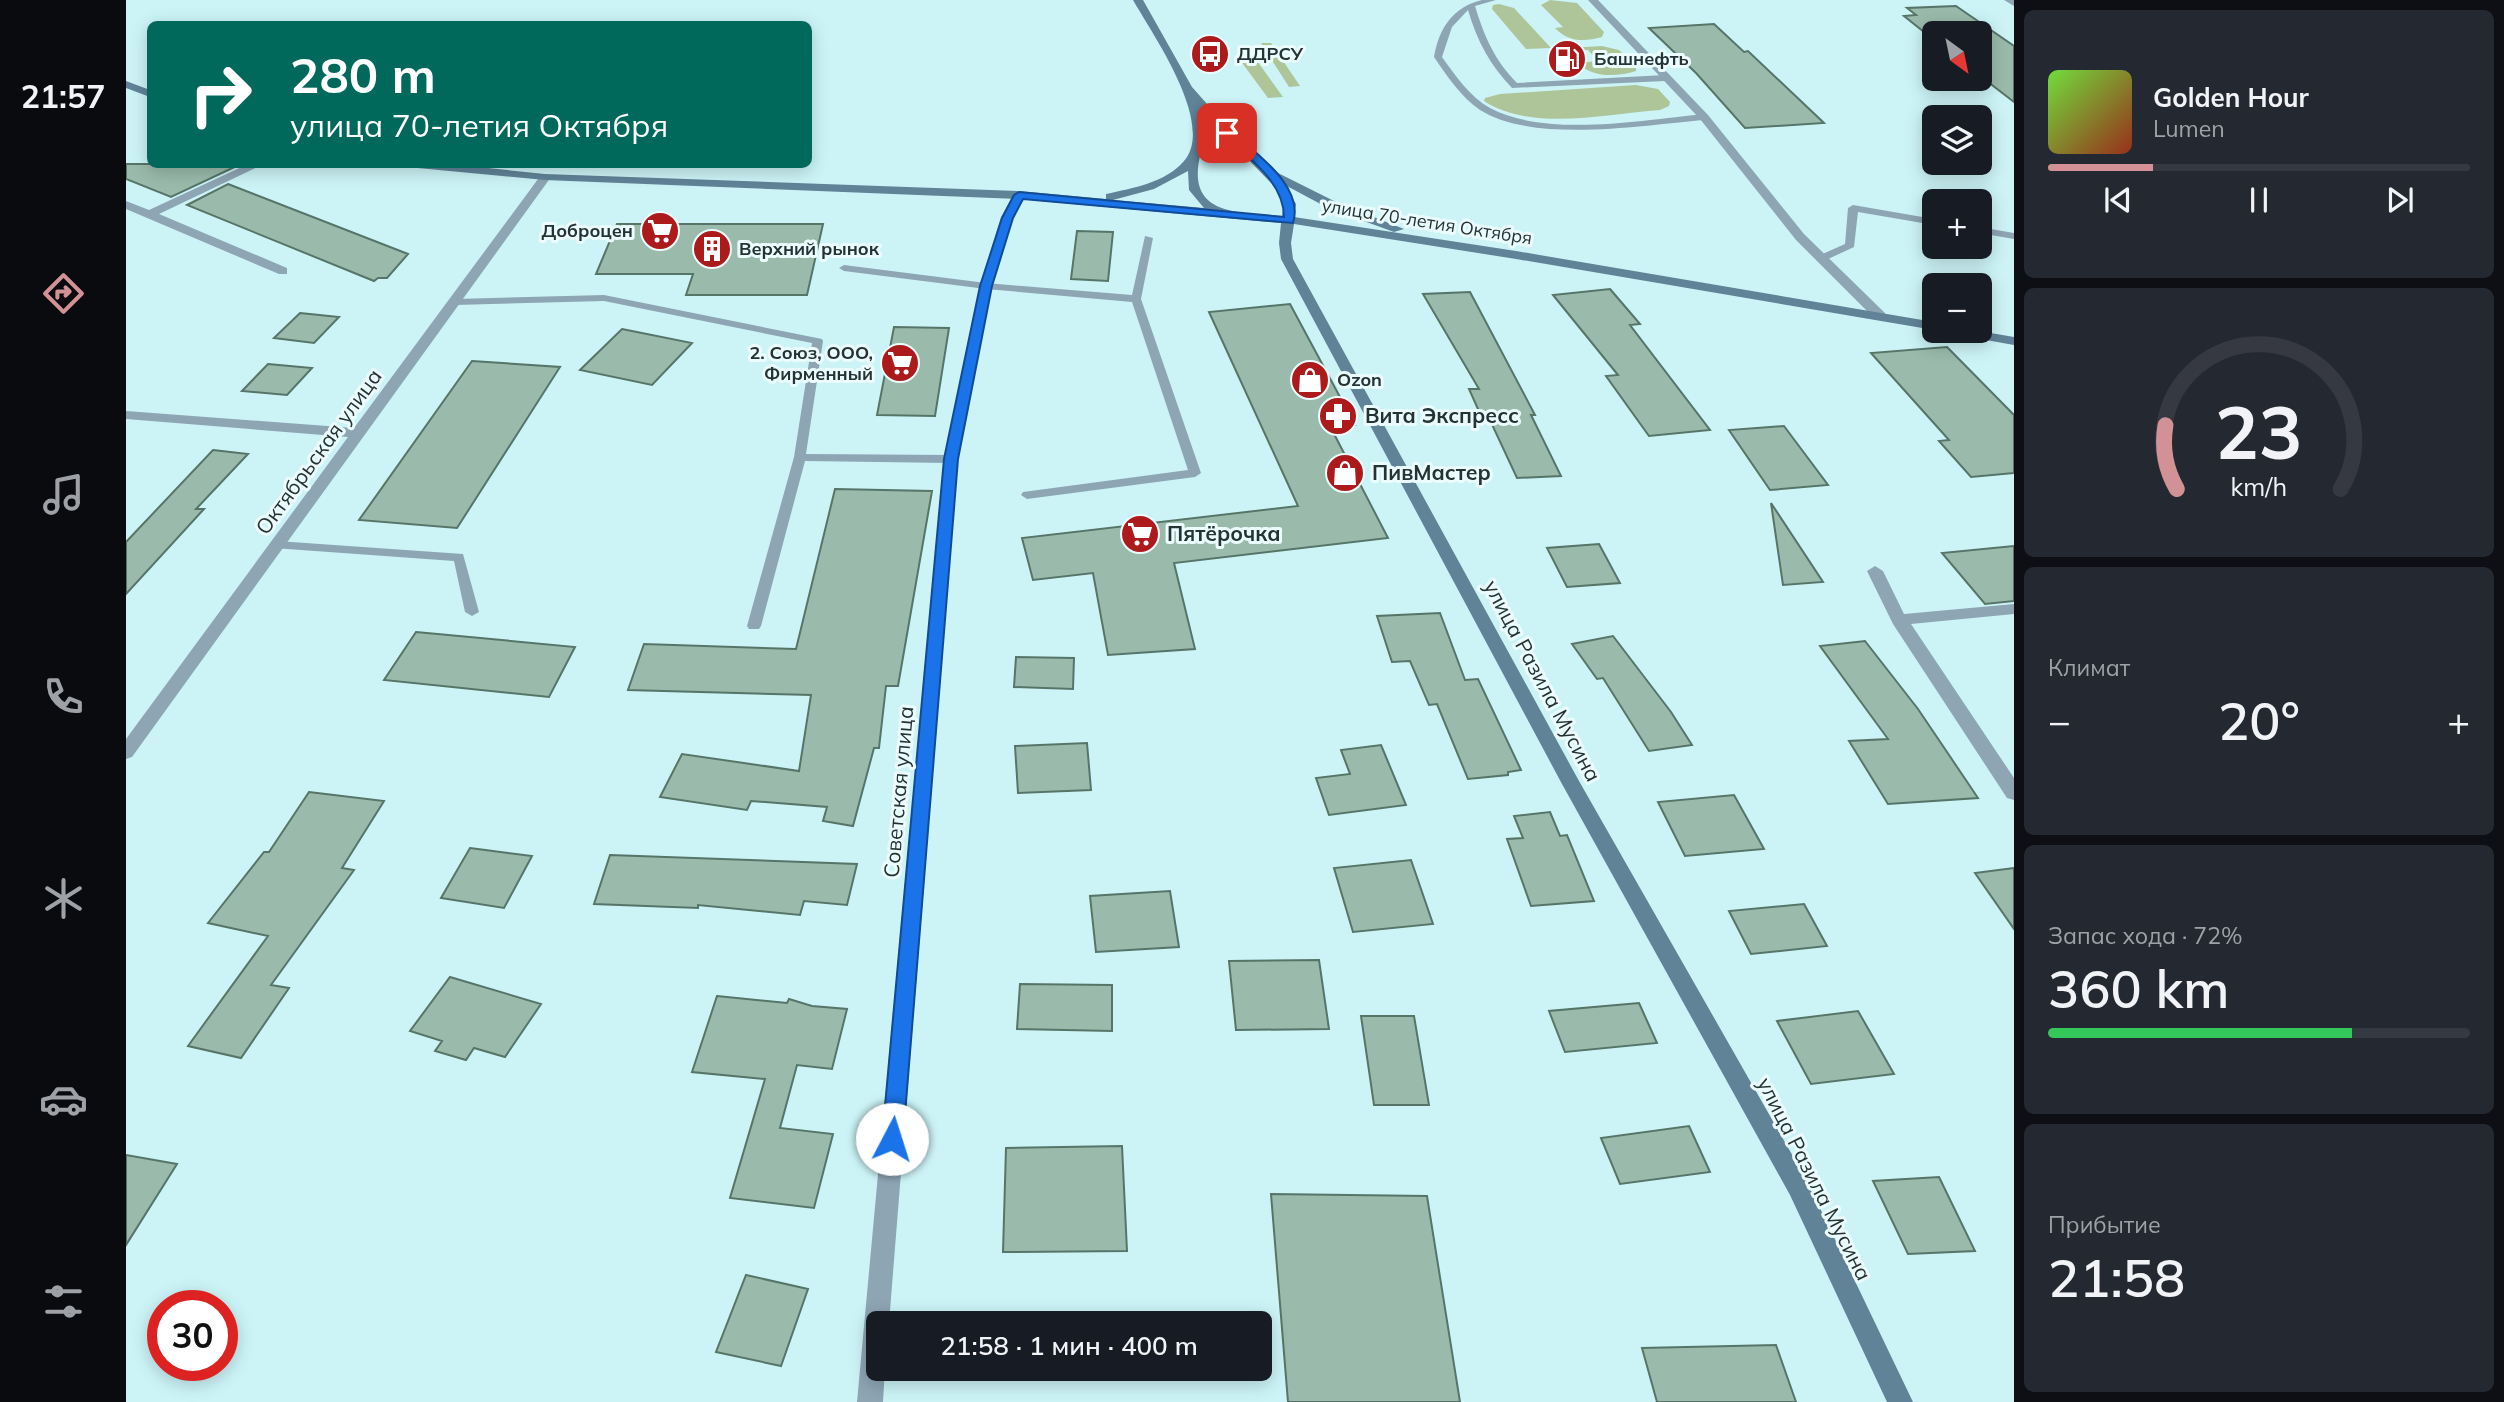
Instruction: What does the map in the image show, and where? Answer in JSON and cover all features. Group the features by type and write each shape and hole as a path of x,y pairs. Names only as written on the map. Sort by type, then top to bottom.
{"main road":[{"name":"улица Разила Мусина","path":"1138,0 1187,88 1227,133 1269,172 1290,204 1290,220 1284,243 1287,259 1565,772 1798,1187 1900,1402"},
{"path":"126,84 147,93"},
{"path":"1187,88 1200,128 1192,186 1200,201 1217,213"},
{"path":"1091,201 1157,184 1178,173 1194,159"},
{"name":"улица 70-летия Октября","path":"449,168 545,177 1019,195 1290,220 1922,324"},
{"path":"1269,172 1332,205 1441,244"},
{"path":"1992,337 2014,341"}],"street":[{"path":"1593,0 1704,117 1800,237 1880,316"},
{"path":"2009,0 2014,3"},
{"path":"149,214 250,168"},
{"name":"Октябрьская улица","path":"126,752 545,177"},
{"name":"Советская улица","path":"870,1402 951,459 986,286 1007,218 1019,195"},
{"path":"126,205 283,271"},
{"path":"126,415 359,433"},
{"path":"1875,571 1899,620 2014,793"},
{"path":"1899,620 2014,609"}],"lane":[{"path":"1492,0 1471,5 1457,13 1444,30 1438,57 1482,107 1508,120 1555,127 1704,117"},
{"path":"1471,5 1481,42 1504,76 1515,86 1665,78"},
{"path":"1822,258 1850,245 1853,208 1922,220"},
{"path":"1992,232 2014,236"},
{"path":"1027,495 1195,473 1136,299 1148,239"},
{"path":"844,268 986,286 1136,299"},
{"path":"455,302 604,298 818,341 800,457 754,626"},
{"path":"800,457 951,459"},
{"path":"277,545 459,557 472,612"}],"green space":[{"path":"1550,0 1577,3 1604,32 1602,37 1577,40 1560,33 1555,28 1563,27 1541,5"},
{"path":"1493,5 1514,8 1551,48 1526,49 1492,9"},
{"path":"1261,43 1271,43 1300,86 1289,87"},
{"path":"1602,46 1619,50 1636,67 1636,71 1613,75 1597,74 1578,63 1598,61 1588,50 1566,51 1569,48"},
{"path":"1255,58 1283,97 1268,98 1240,60"},
{"path":"1636,85 1658,89 1670,102 1669,106 1660,110 1546,119 1503,110 1484,101 1485,98 1500,94"}],"building":[{"path":"1956,6 1978,21 1922,21 1922,30 1904,16 1916,15 1907,8"},
{"path":"1714,24 1744,52 1748,51 1824,123 1745,128 1696,73 1649,28"},
{"path":"1992,31 2014,46 2014,102 1992,85"},
{"path":"126,164 147,164 147,168 233,168 171,197 126,179"},
{"path":"228,184 408,254 387,278 374,281 187,205"},
{"name":"Верхний рынок","path":"617,224 823,224 807,295 686,295 693,274 596,274"},
{"path":"1077,231 1113,232 1108,281 1071,279"},
{"path":"1610,289 1640,324 1630,325 1710,430 1649,436 1606,376 1618,375 1553,295"},
{"path":"1470,292 1535,415 1531,415 1561,476 1517,478 1489,418 1482,418 1469,389 1479,389 1423,294"},
{"path":"1290,304 1355,425 1331,428 1388,538 1174,563 1195,649 1108,655 1093,573 1033,580 1022,538 1298,506 1209,312"},
{"path":"300,313 339,317 314,343 274,338"},
{"path":"894,327 949,328 935,416 877,415"},
{"path":"622,329 692,343 652,385 580,370"},
{"path":"1947,347 2014,415 2014,473 1971,477 1939,441 1949,440 1871,353"},
{"path":"472,361 560,367 457,528 359,520"},
{"path":"268,364 312,368 287,395 242,391"},
{"path":"1784,426 1828,485 1770,490 1729,430"},
{"path":"213,450 248,454 196,509 204,509 126,594 126,542"},
{"path":"835,489 932,491 898,686 886,686 879,748 874,748 853,826 823,821 827,807 751,801 747,810 660,797 682,754 799,771 811,695 628,690 644,644 796,649"},
{"path":"1771,503 1823,582 1783,585"},
{"path":"1599,544 1620,583 1567,587 1547,548"},
{"path":"2014,546 2014,601 1985,604 1942,553"},
{"path":"1440,613 1465,680 1478,679 1521,770 1508,772 1508,775 1468,779 1437,704 1429,705 1410,661 1392,662 1377,616"},
{"path":"416,632 575,647 549,697 384,680"},
{"path":"1613,636 1671,712 1692,745 1649,751 1603,678 1597,679 1572,644"},
{"path":"1865,641 1918,709 1978,798 1888,804 1849,741 1888,739 1820,646"},
{"path":"1016,657 1074,658 1073,689 1014,687"},
{"path":"1087,743 1091,790 1018,793 1015,746"},
{"path":"1381,745 1406,805 1329,815 1316,778 1350,774 1341,750"},
{"path":"309,792 384,801 342,868 354,870 271,985 289,988 241,1058 188,1046 268,936 208,923 264,852 269,852"},
{"path":"1734,795 1764,849 1685,856 1658,802"},
{"path":"1550,812 1560,836 1567,835 1594,901 1531,906 1507,839 1523,838 1514,816"},
{"path":"470,848 532,856 504,908 441,898"},
{"path":"610,855 857,864 847,905 804,901 800,915 698,905 698,908 594,904"},
{"path":"1411,860 1433,924 1353,932 1334,868"},
{"path":"2014,868 2014,929 1975,873"},
{"path":"1170,891 1179,947 1096,952 1090,896"},
{"path":"1804,904 1827,946 1751,954 1729,911"},
{"path":"1319,960 1329,1029 1236,1030 1229,961"},
{"path":"450,977 541,1004 505,1057 474,1048 466,1060 435,1051 442,1041 410,1031"},
{"path":"1020,984 1112,985 1112,1031 1017,1029"},
{"path":"717,996 787,1003 789,999 812,1006 847,1009 832,1069 797,1065 780,1128 833,1134 814,1208 730,1198 765,1079 692,1072"},
{"path":"1639,1003 1657,1043 1565,1052 1549,1011"},
{"path":"1858,1011 1894,1074 1811,1084 1777,1021"},
{"path":"1361,1016 1414,1016 1429,1105 1374,1105"},
{"path":"1689,1126 1710,1172 1620,1184 1601,1138"},
{"path":"1122,1146 1127,1251 1003,1252 1006,1148"},
{"path":"126,1155 177,1164 126,1245"},
{"path":"1939,1177 1975,1251 1908,1254 1873,1181"},
{"path":"1271,1194 1427,1196 1460,1402 1288,1402"},
{"path":"746,1275 808,1289 781,1366 716,1352"},
{"path":"1776,1345 1796,1402 1657,1402 1642,1348"}],"place":[{"name":"ДДРСУ","path":"1210,54"},
{"name":"Башнефть","path":"1567,59"},
{"name":"Доброцен","path":"660,231"},
{"name":"Верхний рынок","path":"712,249"},
{"name":"2. Союз, ООО, Фирменный","path":"900,363"},
{"name":"Ozon","path":"1310,380"},
{"name":"Вита Экспресс","path":"1338,416"},
{"name":"ПивМастер","path":"1345,473"},
{"name":"Пятёрочка","path":"1140,534"}],"route":[{"path":"892,1139 951,459 986,286 1007,218 1019,195 1290,220 1290,204 1281,187 1269,172 1227,133"}]}
